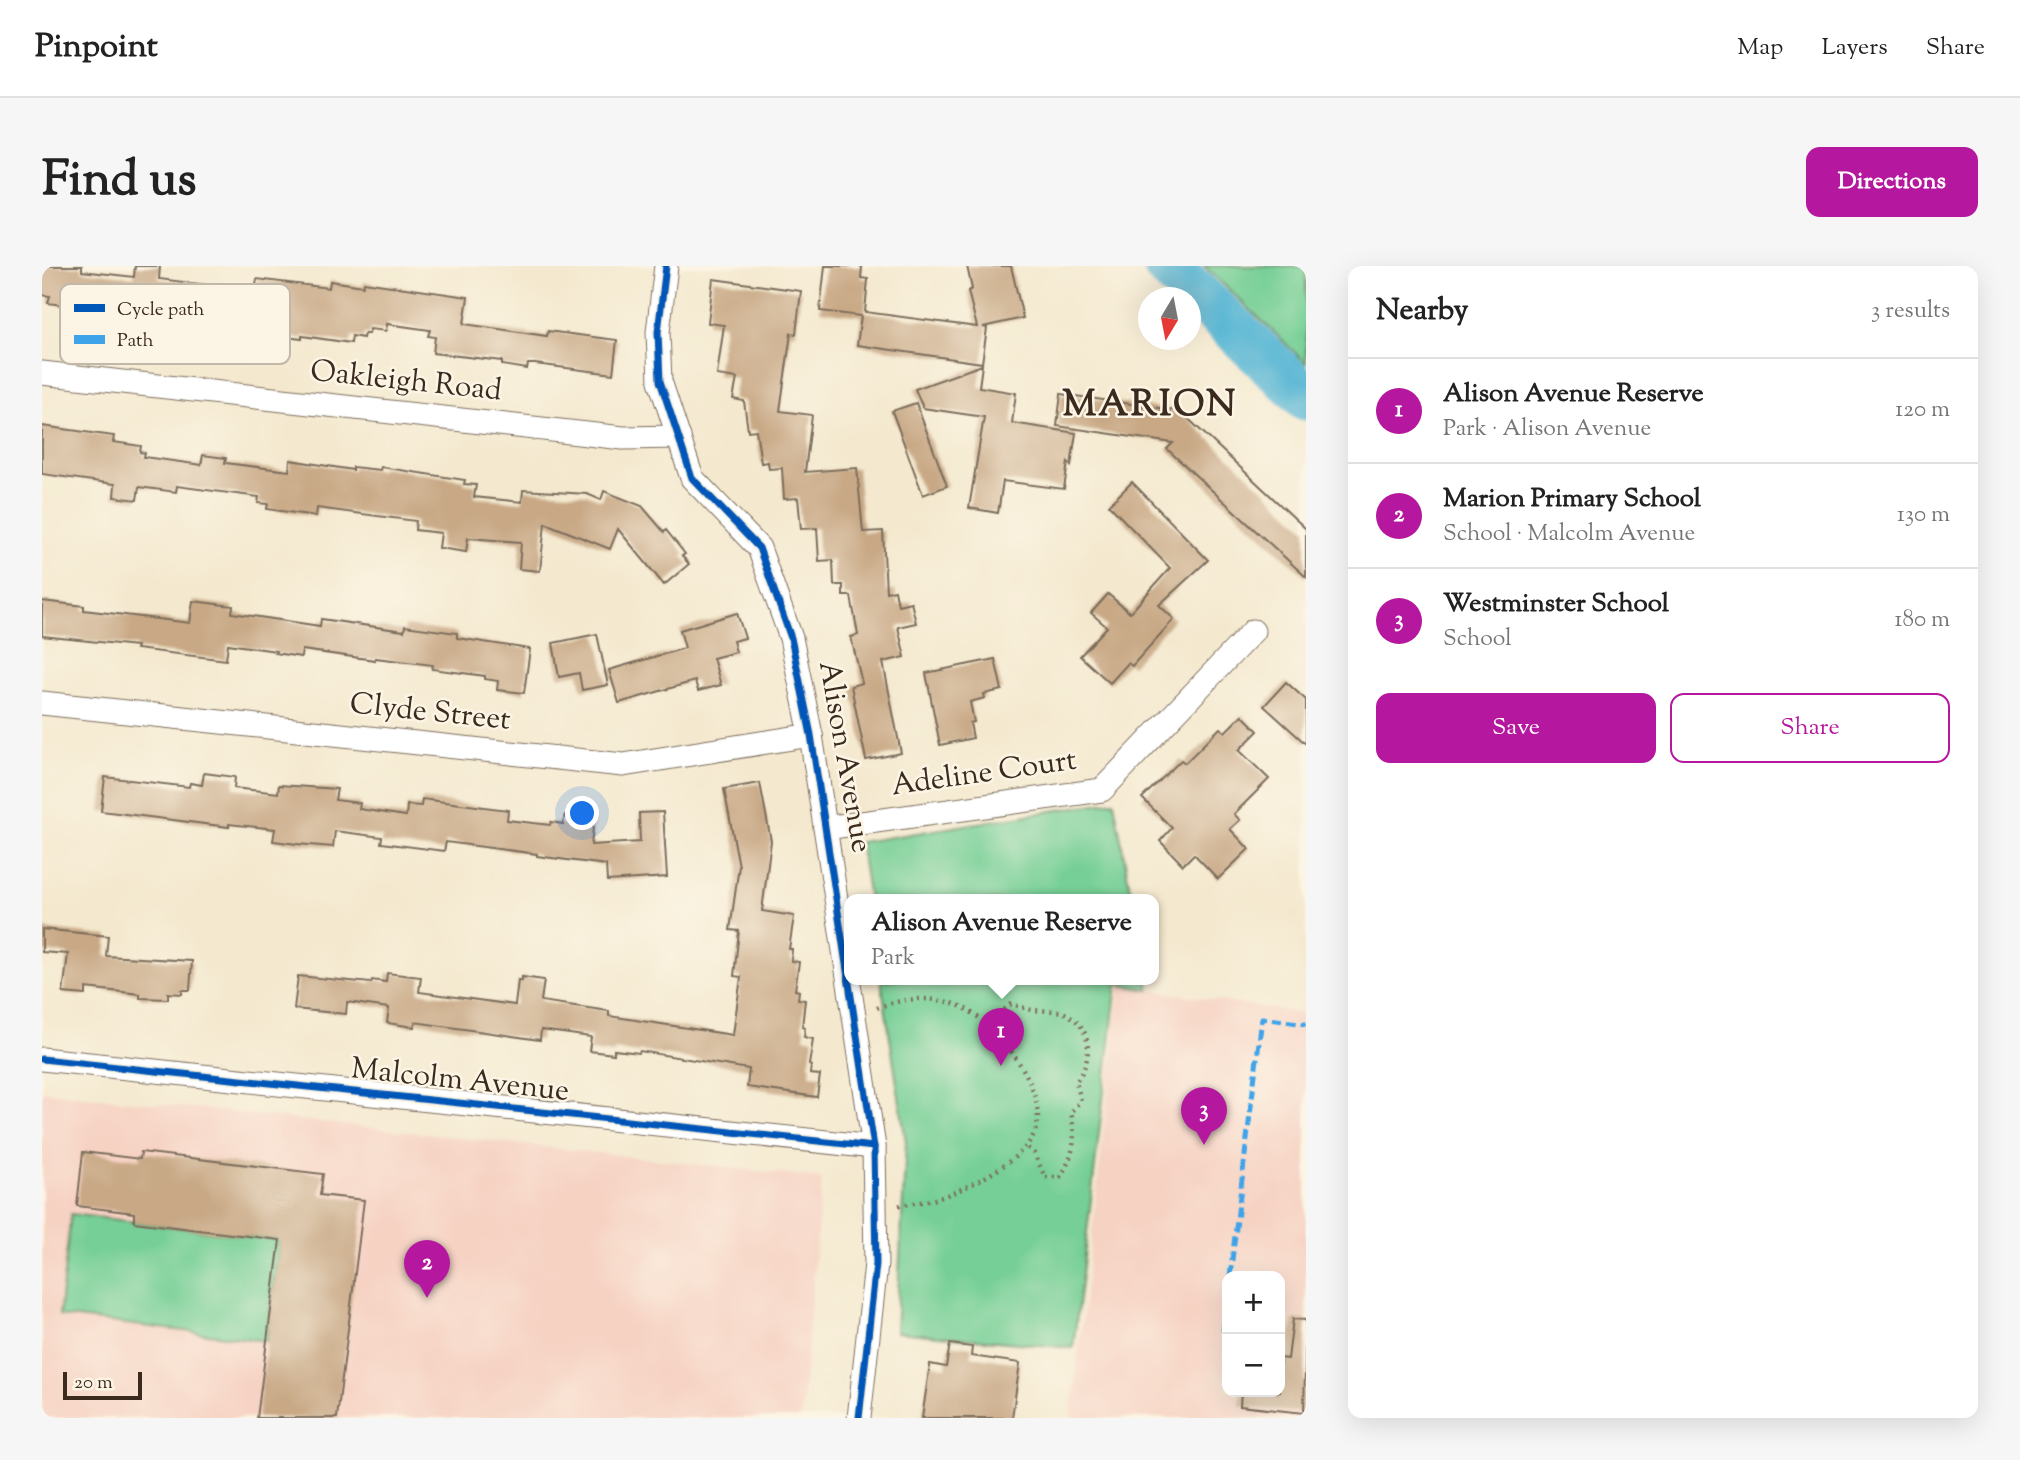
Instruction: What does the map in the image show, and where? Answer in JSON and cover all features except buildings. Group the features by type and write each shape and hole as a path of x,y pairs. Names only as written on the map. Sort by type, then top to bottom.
{"street":[{"name":"Alison Avenue","path":"666,266 658,332 660,381 692,478 759,548 790,638 811,735 844,952"},
{"name":"Oakleigh Road","path":"42,373 623,438 679,437"},
{"name":"Adeline Court","path":"825,828 1102,790 1253,631"},
{"name":"Clyde Street","path":"42,703 623,765 811,735"},
{"name":"Alison Avenue","path":"849,985 874,1147 876,1264 859,1418"},
{"name":"Malcolm Avenue","path":"42,1059 874,1147"}],"path":[{"path":"854,1018 891,1002 922,999 956,1004 988,1023 1022,1065 1038,1106 1035,1133 1017,1156 978,1180 937,1198 875,1209"},
{"path":"988,1023 1012,1004 1032,1010 1062,1013 1083,1027 1089,1047 1086,1070 1076,1082 1081,1100 1071,1112 1075,1136 1069,1162 1060,1177 1045,1177 1034,1153 1025,1146"}],"shaded area":[{"path":"1120,985 1306,1014 1306,1418 1071,1418"},
{"path":"42,1091 822,1178 801,1418 42,1418"}],"green space":[{"path":"1204,266 1306,266 1306,363"},
{"path":"1114,801 1131,894 868,894 860,842"},
{"path":"882,985 1117,985 1073,1348 896,1332 906,1142"},
{"path":"1122,985 1148,985 1149,990"},
{"path":"71,1214 280,1240 266,1341 59,1316"}],"waterway":[{"path":"1167,266 1306,397"}],"marked path":[{"path":"1231,1271 1262,1018 1306,1024"}],"cycle path":[{"path":"666,266 658,332 660,381 692,478 759,548 791,638 811,735 844,951"},
{"path":"849,985 874,1147 876,1264 859,1418"},
{"path":"42,1059 874,1147"}],"place":[{"name":"Alison Avenue Reserve","path":"1001,1066"},
{"name":"Westminster School","path":"1204,1145"},
{"name":"Marion Primary School","path":"427,1298"}],"district":[{"name":"MARION","path":"1150,406"}]}
